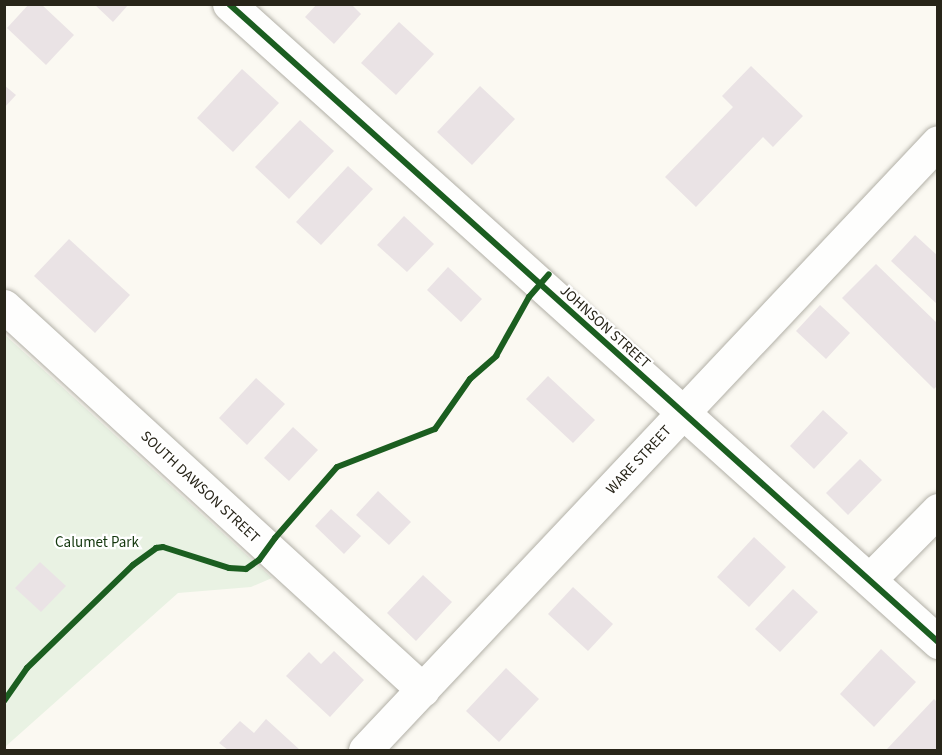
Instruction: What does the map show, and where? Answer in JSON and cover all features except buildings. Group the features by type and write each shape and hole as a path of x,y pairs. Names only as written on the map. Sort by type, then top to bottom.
{"street":[{"name":"JOHNSON STREET","path":"229,4 938,642"},
{"name":"WARE STREET","path":"365,750 938,142"},
{"name":"SOUTH DAWSON STREET","path":"4,306 423,690"},
{"path":"870,579 938,510"}],"green space":[{"name":"Calumet Park","path":"4,334 272,578 251,587 178,593 5,747"}],"cycle path":[{"path":"229,4 938,642"},
{"path":"4,701 27,668 133,565 156,548 163,547 229,568 246,569 259,560 275,538 337,467 435,429 470,379 496,356 529,297 549,274"}]}
